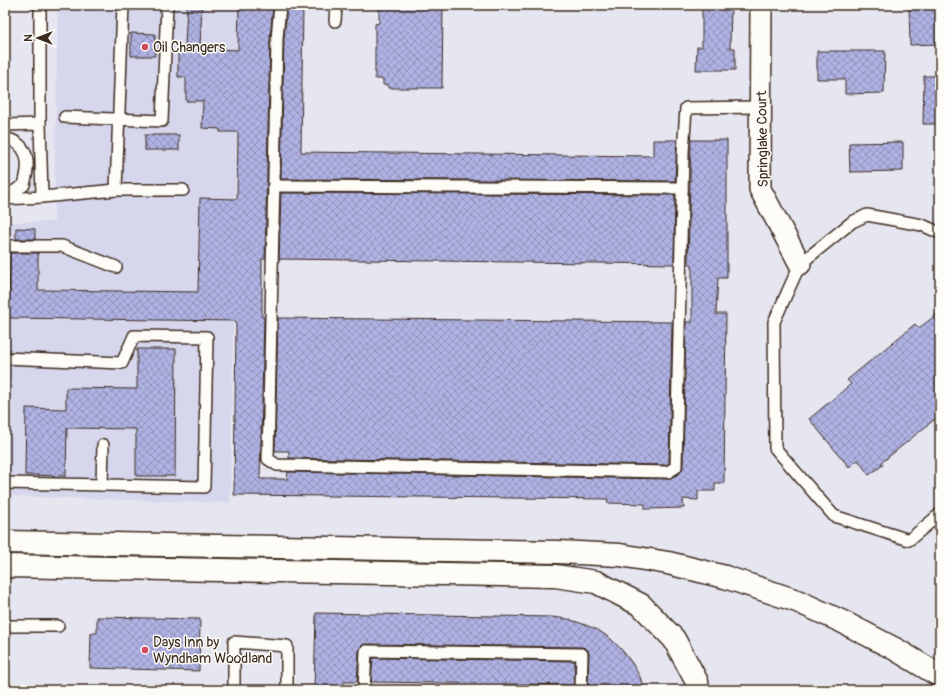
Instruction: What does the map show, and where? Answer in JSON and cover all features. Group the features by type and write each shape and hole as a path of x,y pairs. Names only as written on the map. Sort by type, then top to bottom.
{"highway":[{"path":"5,542 550,552 620,555 668,563 725,577 797,601 843,622 895,649 940,676"},
{"path":"5,566 555,576 596,582 641,605 674,639 697,682 698,690"}],"street":[{"name":"Springlake Court","path":"761,5 760,189 800,264"}],"lane":[{"path":"40,5 40,124 42,197"},
{"path":"116,190 123,5"},
{"path":"65,117 162,121 167,5"},
{"path":"280,5 277,39 268,459 277,465 668,472 676,467 682,188 686,108 760,107"},
{"path":"335,21 336,5"},
{"path":"5,125 40,124"},
{"path":"5,138 16,142 23,148 28,158 28,173 24,185 10,194 5,195"},
{"path":"274,186 682,188"},
{"path":"5,200 116,190 183,190"},
{"path":"940,233 922,225 867,215 852,222 800,264 774,322 775,448 834,516 909,540 940,514"},
{"path":"5,246 62,246 116,267"},
{"path":"5,358 122,363 134,336 207,337 204,487 5,483"},
{"path":"102,485 103,445"},
{"path":"5,626 58,626"},
{"path":"234,690 234,642 287,646 287,690"},
{"path":"364,690 366,651 582,654 581,690"}],"shaded area":[{"path":"58,5 239,5 230,503 5,496 5,222 54,222"}],"building":[{"path":"187,5 202,5 200,46 216,46 219,49 238,50 239,5 273,5 270,39 265,259 262,259 262,317 264,317 260,479 287,479 288,472 668,479 680,473 683,467 686,322 692,322 692,264 688,264 691,140 727,140 727,278 718,278 716,314 726,314 724,483 715,483 715,491 698,491 698,500 683,499 684,508 645,509 645,504 607,503 608,499 234,495 236,321 9,318 10,253 38,253 38,290 198,292 200,198 237,199 238,132 220,132 220,129 202,128 203,101 186,101 186,77 178,77 178,46 185,46"},
{"path":"287,5 303,5 301,152 653,156 653,140 677,140 675,181 281,179 284,39"},
{"path":"379,5 443,5 442,88 388,88 388,85 383,85 383,79 375,79 375,24 379,23"},
{"path":"702,5 731,5 730,48 735,48 735,70 696,70 697,47 702,47"},
{"path":"909,5 938,5 939,44 910,45"},
{"path":"131,33 155,34 155,56 131,56"},
{"path":"817,51 885,51 884,93 845,94 845,79 817,79"},
{"path":"924,76 940,76 940,124 923,124"},
{"path":"145,135 179,135 179,150 145,150"},
{"path":"903,142 903,171 850,172 849,143"},
{"path":"281,193 675,195 674,264 279,259"},
{"path":"16,228 35,229 35,239 16,239"},
{"path":"940,312 940,415 881,463 883,465 869,475 858,460 849,467 809,419 851,384 847,380 915,324 919,328"},
{"path":"278,318 672,322 669,463 666,465 289,458 289,451 275,451"},
{"path":"137,349 176,349 175,476 136,476 136,429 67,428 66,476 25,475 26,408 66,409 66,388 137,389"},
{"path":"316,613 552,617 568,619 598,630 611,639 632,663 645,690 593,690 593,686 588,686 588,650 582,647 366,644 362,645 359,650 357,682 344,682 344,690 314,690"},
{"name":"Days Inn by Wyndham Woodland","path":"97,617 200,619 199,671 90,668 91,633 97,633"},
{"path":"373,658 575,661 574,685 371,682"}],"place":[{"name":"Oil Changers","path":"145,47"},
{"name":"Days Inn by Wyndham Woodland","path":"145,650"}]}
